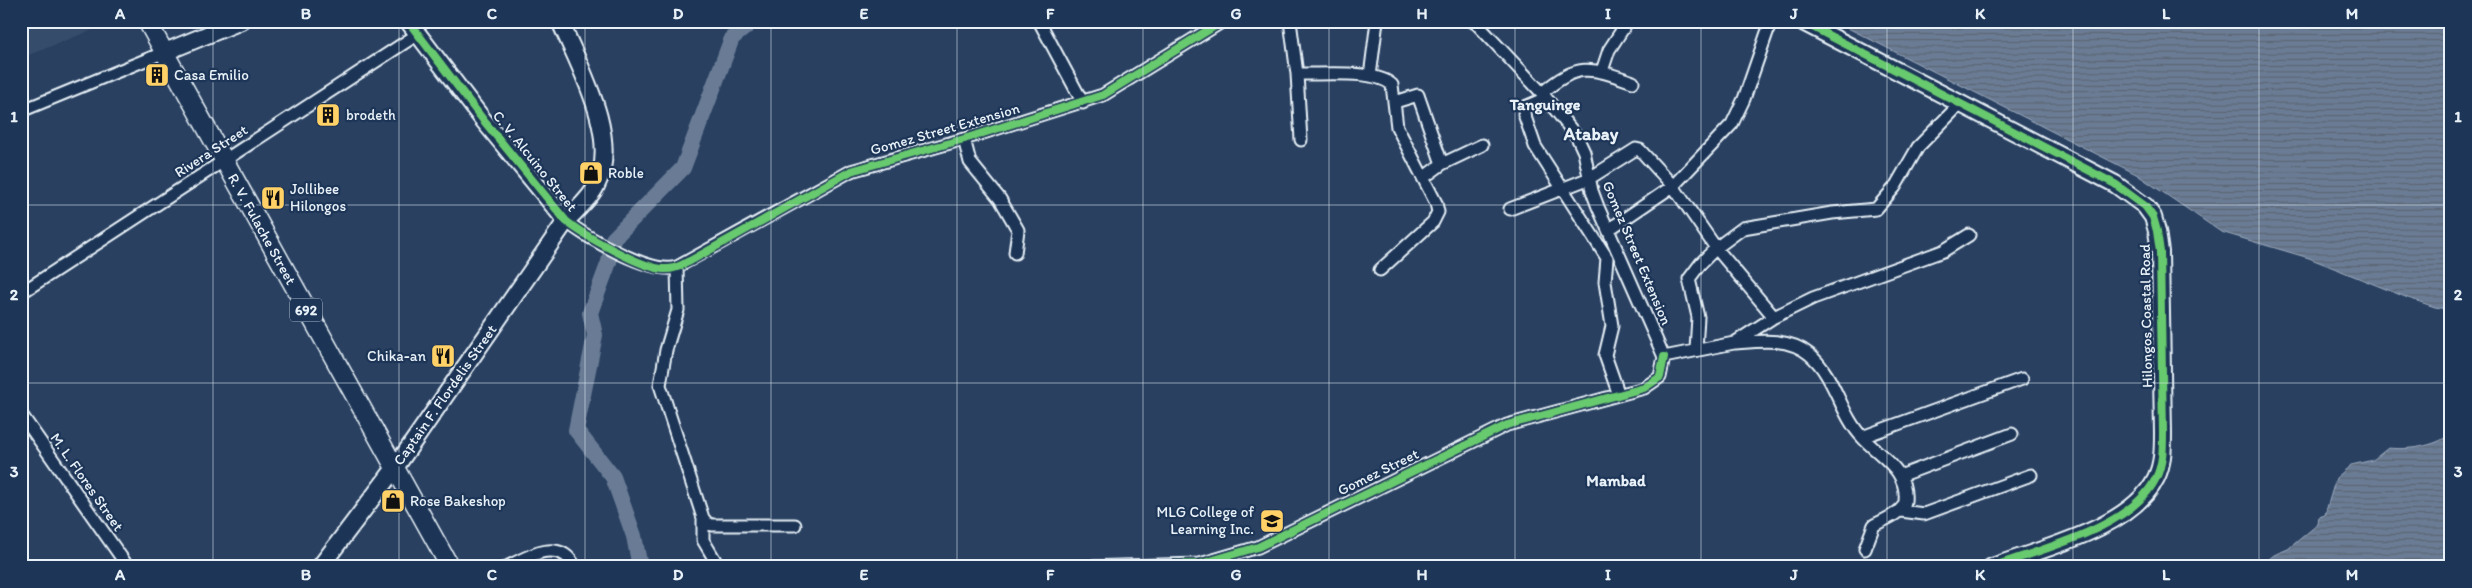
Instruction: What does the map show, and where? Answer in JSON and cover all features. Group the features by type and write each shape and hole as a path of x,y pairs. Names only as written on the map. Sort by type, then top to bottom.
{"main road":[{"name":"R. V. Fulache Street","path":"147,21 450,567"}],"street":[{"path":"21,111 241,21"},
{"name":"Captain F. Flordelis Street","path":"320,567 395,468 566,221 596,187 602,166 604,140 592,98 560,21"},
{"path":"1039,21 1083,103"},
{"name":"Gomez Street Extension","path":"677,268 851,171 964,139 1083,103 1103,95 1223,21"},
{"path":"1290,21 1297,74 1301,140"},
{"path":"1370,76 1377,21"},
{"name":"Gomez Street Extension","path":"1472,21 1477,24 1544,96 1577,137 1584,152 1592,190 1664,357"},
{"path":"1608,230 1673,186 1732,124 1744,99 1771,21"},
{"name":"Hilongos Coastal Road","path":"1801,21 2115,184 2145,206 2153,217 2160,252 2163,448 2156,478 2144,496 2127,511 2105,524 1992,567"},
{"path":"1602,71 1609,50 1626,24"},
{"name":"C. V. Alcuino Street","path":"413,28 566,221 582,234 657,268 677,268"},
{"name":"Rivera Street","path":"21,293 225,160 413,28"},
{"path":"1619,395 1605,355 1612,326 1606,282 1607,258 1535,146 1524,114 1525,107 1544,96 1565,75 1581,70 1602,71 1633,82"},
{"path":"1297,74 1370,76 1388,81 1392,85 1397,127 1436,203 1436,216 1433,222 1380,270"},
{"path":"1395,102 1418,95 1442,164"},
{"path":"1696,349 1698,317 1689,279 1716,248 1743,228 1832,213 1876,209 1895,187 1918,147 1960,104"},
{"path":"964,139 970,162 1000,199 1018,230 1015,253"},
{"path":"1423,178 1442,164 1482,145"},
{"path":"1510,209 1590,178 1636,150 1640,150 1673,186 1716,248 1774,317"},
{"path":"1734,343 1774,317 1813,298 1943,251 1969,235"},
{"path":"677,268 678,310 666,350 660,386 703,518 703,540 719,567"},
{"path":"1664,357 1696,349 1734,343 1777,341 1794,345 1809,354 1819,365 1862,438 1880,451 1900,476 1905,501 1901,511"},
{"name":"Gomez Street","path":"1083,567 1200,564 1258,547 1507,425 1644,388 1660,377 1664,357"},
{"path":"1862,438 2022,379"},
{"name":"M. L. Flores Street","path":"21,414 128,567"},
{"path":"1900,476 2012,434"},
{"path":"1865,549 1874,525 1901,511 1924,514 2031,475"},
{"path":"703,518 712,525 795,524"},
{"path":"507,567 536,552 558,550 572,560 575,567"}],"shaded area":[{"path":"21,21 115,21 21,58"},
{"path":"1834,21 2451,21 2451,310 2408,298 2309,258 2221,232 2136,174"},
{"path":"2451,434 2451,567 2259,567 2274,555 2288,549 2318,524 2319,517 2325,515 2336,478 2351,465 2373,460 2388,448 2421,447 2437,442"}],"waterway":[{"path":"640,567 634,536 613,477 576,430 595,335 590,313 609,262 613,239 683,168 732,38 753,21"}],"cycle path":[{"path":"408,21 484,121 566,221 628,258 654,268 668,269 690,261 851,171 964,139 1103,95 1223,21"},
{"path":"1801,21 2115,184 2145,206 2153,217 2160,252 2163,433 2163,450 2156,478 2144,495 2127,510 2106,523 2059,544 1992,567"},
{"path":"1083,567 1200,564 1258,547 1507,425 1644,388 1660,377 1664,357"}],"place":[{"name":"Casa Emilio","path":"157,75"},
{"name":"brodeth","path":"328,115"},
{"name":"Roble","path":"591,173"},
{"name":"Jollibee Hilongos","path":"273,198"},
{"name":"Chika-an","path":"443,356"},
{"name":"Rose Bakeshop","path":"393,501"},
{"name":"MLG College of Learning Inc.","path":"1272,521"}],"district":[{"name":"Tanguinge","path":"1545,104"},
{"name":"Atabay","path":"1591,134"},
{"name":"Mambad","path":"1616,480"}]}
